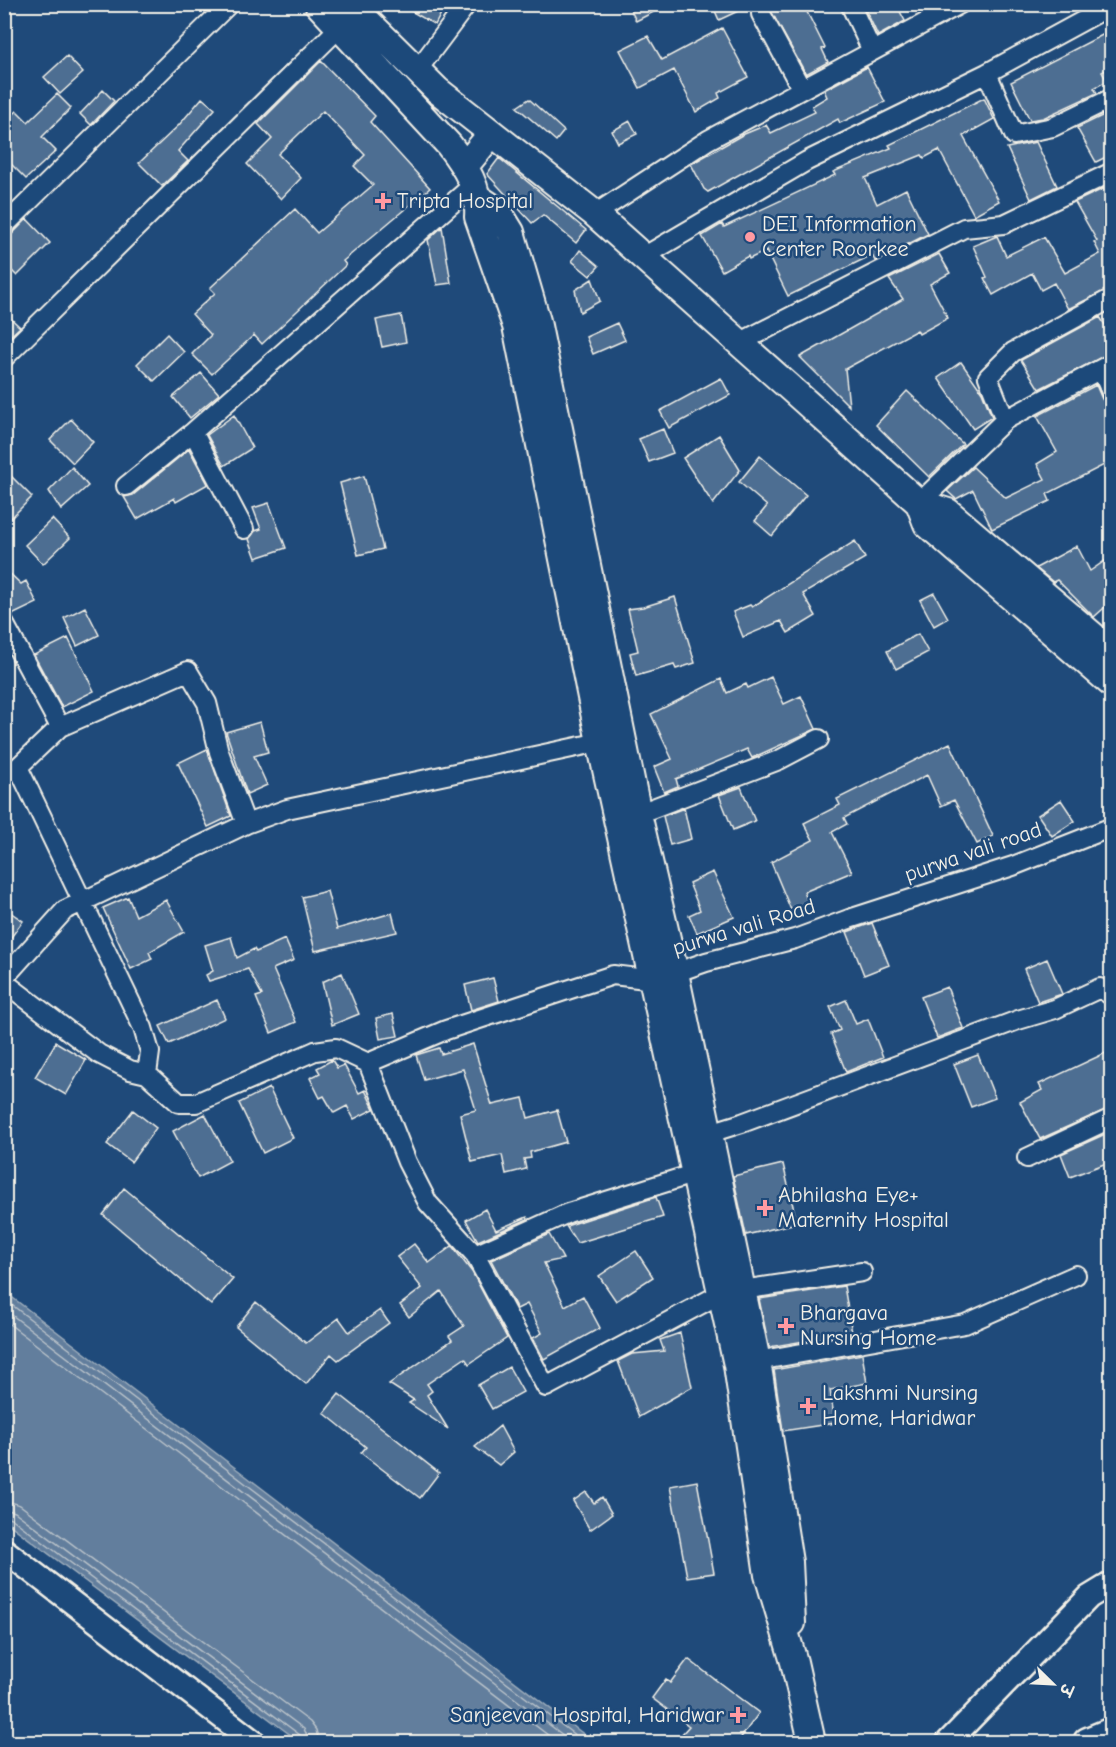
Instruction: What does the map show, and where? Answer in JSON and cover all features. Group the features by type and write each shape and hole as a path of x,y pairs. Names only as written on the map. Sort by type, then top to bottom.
{"main road":[{"path":"318,4 349,14 416,72 595,214 919,503 948,512 1112,652"},
{"path":"349,14 449,145 473,183 498,211 511,232 537,321 628,817 747,1363 768,1575 794,1662 812,1743"},
{"path":"492,133 473,183 478,217 516,326 600,742 628,817"},
{"path":"919,503 927,524 1112,684"},
{"path":"699,1136 696,1173 732,1292"},
{"path":"1088,1743 1112,1732"}],"street":[{"path":"4,226 229,4"},
{"path":"416,72 467,4"},
{"path":"850,4 872,51"},
{"path":"595,214 708,140 960,4"},
{"path":"643,257 807,160 987,73 1112,5"},
{"path":"4,358 349,14"},
{"path":"761,14 801,88"},
{"path":"987,73 1014,135 1053,127 1112,98"},
{"path":"739,343 964,228 1004,224 1112,172"},
{"path":"126,486 193,432 473,183"},
{"path":"1005,420 988,377 1013,352 1112,298"},
{"path":"919,503 1005,420 1106,366 1112,394"},
{"path":"193,432 244,529"},
{"path":"4,622 60,728"},
{"path":"147,1074 150,1052 143,1028 83,900 11,771 60,728 188,671 207,703 219,752 246,824"},
{"path":"628,817 779,760 819,739"},
{"path":"600,742 287,809 246,824 65,910 4,980 99,1054 130,1070 147,1074 179,1102 195,1103 315,1051 336,1048 368,1063 407,1162 428,1203 475,1255 546,1387 732,1292 862,1272"},
{"name":"purwa vali road","path":"849,919 1013,866 1112,827"},
{"name":"purwa vali Road","path":"664,976 795,939 849,919"},
{"path":"368,1063 446,1030 613,975 664,976"},
{"path":"699,1136 1017,1020 1055,1009 1100,988 1112,996"},
{"path":"1027,1158 1112,1118"},
{"path":"475,1255 568,1213 696,1173"},
{"path":"747,1363 965,1324 1076,1275"},
{"path":"4,1550 254,1743"},
{"path":"948,1743 1089,1597 1112,1583"}],"water":[{"path":"4,1292 594,1742 300,1742 5,1521"}],"building":[{"path":"399,4 446,4 435,25"},
{"path":"628,4 669,4 636,21"},
{"path":"712,4 753,4 719,20"},
{"path":"767,4 803,4 825,48 822,49 828,62 806,74"},
{"path":"863,4 896,4 905,21 878,36"},
{"path":"722,28 748,77 718,93 720,98 696,112 674,70 640,88 620,50 648,36 662,60"},
{"path":"1112,30 1112,67 1102,72 1107,81 1094,88 1097,93 1043,118 1030,120 1011,82"},
{"path":"67,56 83,73 60,94 44,77"},
{"path":"321,61 375,116 370,122 430,188 343,261 346,265 262,344 254,335 212,374 192,354 211,335 192,314 215,293 210,288 295,209 317,233 373,185 354,166 365,155 323,111 278,154 301,178 281,199 247,164 272,139 258,124"},
{"path":"867,67 885,102 840,123 838,119 708,192 704,189 691,164 742,135 766,125 771,133 815,112 812,106 827,97 824,90"},
{"path":"103,90 114,101 91,125 80,114"},
{"path":"57,94 71,108 42,137 56,151 26,179 4,157 4,123 17,111 28,122"},
{"path":"202,98 215,109 178,151 188,161 162,186 139,163 179,125"},
{"path":"984,98 994,119 963,136 999,201 974,215 939,150 924,158 922,155 865,178 877,204 906,189 928,234 875,261 872,255 788,296 766,251 749,259 748,256 722,271 702,236 722,224 724,227 835,175 833,172 891,148 889,145"},
{"path":"529,99 564,131 556,141 517,107"},
{"path":"1108,113 1112,120 1112,154 1096,162 1077,128"},
{"path":"630,121 637,134 618,143 612,131"},
{"path":"1036,142 1057,186 1031,199 1007,148"},
{"path":"499,158 586,230 576,243 543,215 532,223 487,174"},
{"path":"1105,188 1112,200 1112,287 1068,309 1054,283 1041,290 1032,273 993,295 984,278 987,277 973,246 997,236 1006,256 1044,237 1065,273 1100,254 1094,242 1097,241 1075,202"},
{"path":"27,219 50,243 17,276 4,263 4,237 12,234"},
{"path":"442,227 451,283 437,285 428,240"},
{"path":"580,250 599,266 590,276 572,261"},
{"path":"939,254 950,273 930,284 948,318 919,334 917,330 845,369 849,406 800,357 903,299 889,279"},
{"path":"592,279 600,301 580,312 575,290"},
{"path":"4,312 20,327 4,342"},
{"path":"401,315 406,342 382,347 376,320"},
{"path":"1100,317 1112,336 1112,352 1039,389 1021,360"},
{"path":"617,323 625,340 593,354 586,337"},
{"path":"167,334 184,352 154,381 137,364"},
{"path":"961,362 982,392 992,417 973,429 938,378"},
{"path":"201,373 219,394 190,418 173,397"},
{"path":"721,378 730,395 669,428 660,411"},
{"path":"1096,385 1102,399 1112,409 1112,461 1047,494 1050,501 992,529 973,490 956,499 947,491 973,467 1006,498 1045,479 1037,464 1057,452 1037,416"},
{"path":"907,391 963,444 929,477 876,425"},
{"path":"234,415 252,448 224,466 207,435"},
{"path":"71,419 93,442 73,463 50,440"},
{"path":"663,429 673,453 649,462 639,439"},
{"path":"719,435 740,470 713,504 683,458"},
{"path":"189,449 208,484 176,502 174,498 137,519 124,497 133,495"},
{"path":"760,456 806,495 772,536 755,521 767,506 739,482"},
{"path":"72,467 88,486 61,510 49,491"},
{"path":"4,469 32,497 4,525"},
{"path":"364,476 383,549 358,555 340,483"},
{"path":"269,503 286,548 256,558 249,539 255,531 261,529 253,508"},
{"path":"52,519 70,538 43,564 25,545"},
{"path":"855,541 865,558 803,594 816,616 788,633 781,621 743,637 733,612 750,605 752,607"},
{"path":"1077,546 1090,571 1112,556 1112,601 1094,617 1057,580 1053,582 1036,568"},
{"path":"4,568 21,584 26,581 37,603 12,615 4,600"},
{"path":"934,593 948,618 934,626 920,600"},
{"path":"675,597 695,663 676,669 674,665 636,676 630,653 638,651 628,609"},
{"path":"85,607 99,635 77,646 64,618"},
{"path":"918,634 928,652 896,669 887,651"},
{"path":"68,638 94,691 62,707 34,655"},
{"path":"771,677 784,704 801,696 816,729 752,758 747,749 676,779 678,786 664,792 654,767 672,759 651,714 721,679 727,693 746,684 748,688"},
{"path":"260,722 268,752 254,756 267,785 247,794 226,732"},
{"path":"950,743 993,836 977,844 954,800 941,806 927,775 844,818 847,824 832,832 852,872 804,892 808,902 791,910 771,862 813,840 804,823 840,805 837,799"},
{"path":"207,749 231,816 208,827 178,763"},
{"path":"741,787 755,821 733,830 719,795"},
{"path":"1061,800 1075,821 1052,836 1038,815"},
{"path":"684,808 691,839 670,845 663,816"},
{"path":"713,872 734,917 697,933 689,915 700,910 689,883"},
{"path":"327,891 337,929 392,913 397,932 315,951 302,897"},
{"path":"128,897 136,916 166,900 184,932 149,952 152,959 131,969 103,908"},
{"path":"4,908 23,921 4,947"},
{"path":"872,923 889,965 864,975 847,932"},
{"path":"231,937 237,958 254,949 256,952 285,939 294,960 273,969 296,1022 271,1033 256,997 262,995 248,969 209,981 206,975 213,971 205,945"},
{"path":"1047,959 1062,994 1038,1002 1024,969"},
{"path":"342,973 359,1014 332,1025 322,982"},
{"path":"493,978 499,1001 471,1010 465,985"},
{"path":"947,987 963,1028 937,1038 921,997"},
{"path":"217,1000 225,1018 169,1044 160,1026"},
{"path":"846,1000 856,1024 868,1019 883,1057 846,1072 831,1034 840,1030 830,1007"},
{"path":"393,1014 398,1036 380,1039 376,1018"},
{"path":"56,1042 86,1060 66,1095 35,1077"},
{"path":"473,1044 492,1105 523,1098 528,1118 557,1110 566,1142 530,1152 531,1158 524,1159 526,1169 506,1174 502,1155 472,1162 460,1114 476,1110 463,1069 424,1080 416,1055 439,1048 441,1054"},
{"path":"1112,1050 1112,1107 1040,1139 1020,1102 1042,1090 1039,1084"},
{"path":"978,1055 995,1098 971,1107 954,1064"},
{"path":"332,1060 337,1068 344,1065 359,1093 365,1090 374,1109 354,1119 347,1106 334,1113 324,1096 320,1098 310,1078 320,1073 317,1068"},
{"path":"269,1088 293,1138 263,1153 239,1103"},
{"path":"133,1110 156,1128 131,1162 107,1144"},
{"path":"205,1114 230,1161 198,1178 173,1131"},
{"path":"1112,1131 1112,1161 1070,1177 1061,1154"},
{"path":"783,1164 797,1223 746,1235 733,1176"},
{"path":"124,1188 233,1279 211,1305 103,1215"},
{"path":"656,1197 663,1217 577,1243 566,1226"},
{"path":"485,1209 496,1230 527,1217 528,1219 478,1241 466,1220"},
{"path":"549,1234 563,1259 544,1263 565,1306 583,1296 600,1328 544,1359 533,1338 542,1333 527,1304 517,1309 491,1260"},
{"path":"414,1244 429,1263 452,1246 472,1272 507,1338 469,1364 465,1358 427,1384 432,1391 427,1395 448,1429 409,1403 414,1400 389,1384 452,1340 449,1336 464,1326 441,1291 409,1317 400,1305 422,1288 397,1257"},
{"path":"636,1251 653,1277 616,1301 599,1276"},
{"path":"844,1286 852,1333 769,1347 759,1299"},
{"path":"256,1302 306,1343 339,1318 349,1332 380,1310 389,1323 338,1360 331,1354 306,1384 236,1327"},
{"path":"680,1333 692,1387 639,1417 618,1361 632,1354 664,1351 660,1340"},
{"path":"862,1354 867,1383 830,1390 835,1423 783,1431 774,1370"},
{"path":"509,1367 523,1392 492,1409 478,1385"},
{"path":"339,1394 439,1473 420,1498 361,1453 366,1447 324,1413"},
{"path":"500,1426 514,1452 499,1465 475,1447"},
{"path":"697,1481 714,1573 687,1577 670,1486"},
{"path":"586,1492 594,1503 602,1497 612,1514 590,1530 573,1501"},
{"path":"688,1659 759,1713 737,1743 674,1743 689,1726 652,1698 666,1679 670,1683"}],"place":[{"name":"Tripta Hospital","path":"383,201"},
{"name":"DEI Information Center Roorkee","path":"750,237"},
{"name":"Abhilasha Eye+ Maternity Hospital","path":"765,1208"},
{"name":"Bhargava Nursing Home","path":"786,1326"},
{"name":"Lakshmi Nursing Home, Haridwar","path":"808,1406"},
{"name":"Sanjeevan Hospital, Haridwar","path":"738,1715"}]}
